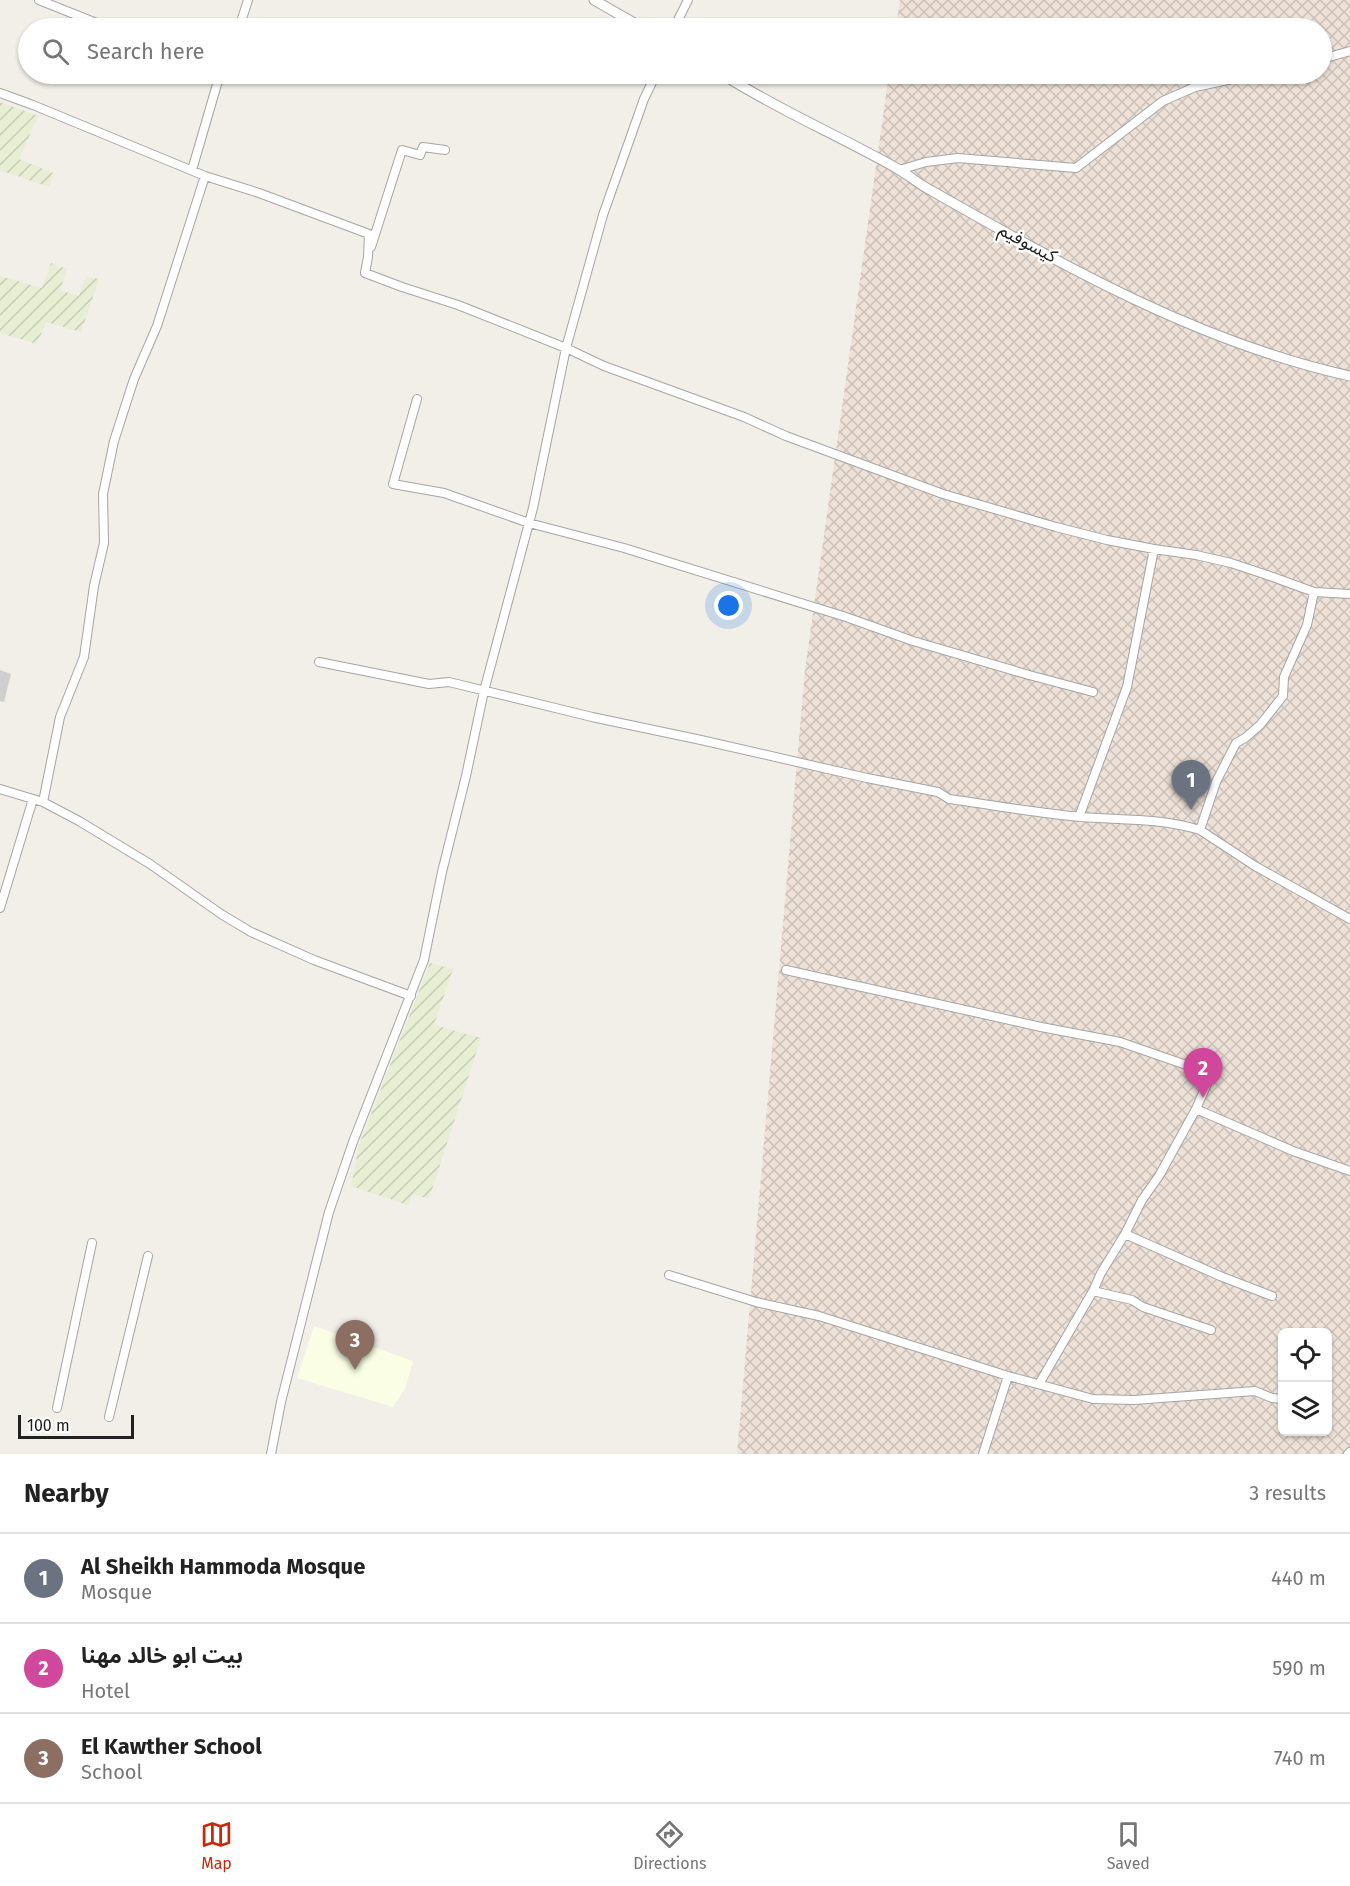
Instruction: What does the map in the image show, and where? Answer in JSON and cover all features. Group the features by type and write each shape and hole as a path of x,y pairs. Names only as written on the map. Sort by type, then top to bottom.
{"street":[{"path":"39,0 84,18"},
{"path":"242,18 248,0"},
{"path":"594,0 626,18"},
{"path":"679,18 688,0"},
{"path":"1332,56 1350,51"},
{"path":"192,170 217,84"},
{"path":"271,1454 281,1402 329,1212 353,1142 424,960 484,691 529,523 566,348 603,215 651,84"},
{"name":"كيسوفيم","path":"740,84 899,170 929,190 977,216 1101,283 1175,319 1260,351 1350,376"},
{"path":"899,170 926,162 958,158 1076,168 1163,101 1195,87 1209,84"},
{"path":"0,93 205,176 369,234 368,257"},
{"path":"445,150 423,147 420,154 402,150 364,273 458,305 566,348 604,366 943,494 1107,540 1231,563 1268,574 1314,592 1350,594"},
{"path":"44,802 60,717 84,657 94,586 104,543 104,481 114,441 134,379 158,326 205,176"},
{"path":"417,399 393,484 444,493 529,523 624,548 846,616 913,640 1093,692"},
{"path":"1079,817 1127,687 1154,549"},
{"path":"1200,830 1216,782 1236,743 1260,725 1283,696 1284,677 1307,625 1314,592"},
{"path":"319,662 429,684 449,682 592,717 939,792 949,799 1079,817 1175,824 1200,830 1255,866 1350,919"},
{"path":"0,789 44,802 150,864 221,914 251,932 314,960 411,996"},
{"path":"0,908 33,799"},
{"path":"786,970 1120,1042 1195,1068 1210,1077 1196,1109 1159,1176 1142,1200 1125,1234 1101,1273 1093,1292 1039,1384"},
{"path":"1196,1109 1293,1151 1306,1154 1313,1160 1350,1171"},
{"path":"1125,1234 1272,1296"},
{"path":"57,1408 92,1243"},
{"path":"109,1417 148,1256"},
{"path":"669,1275 756,1302 819,1316 921,1350 1093,1399 1134,1400 1255,1391 1278,1399"},
{"path":"1093,1292 1132,1300 1143,1307 1211,1330"},
{"path":"983,1454 1008,1376"}],"shaded area":[{"path":"900,0 1350,0 1350,1454 737,1454 805,670 888,84 1332,84 1332,18 897,18"},
{"path":"0,102 38,116 19,159 53,173 49,187 0,170"},
{"path":"51,263 67,269 60,290 79,296 86,276 99,279 81,332 46,322 37,344 0,333 0,276 42,288"},
{"path":"0,670 11,674 4,702 0,701"},
{"path":"430,963 453,969 434,1025 481,1038 429,1199 413,1194 408,1205 351,1186 359,1145"},
{"path":"314,1326 413,1361 405,1389 393,1407 297,1378"}],"place":[{"name":"Al Sheikh Hammoda Mosque","path":"1191,810"},
{"name":"بيت ابو خالد مهنا","path":"1203,1098"},
{"name":"El Kawther School","path":"355,1370"}]}
